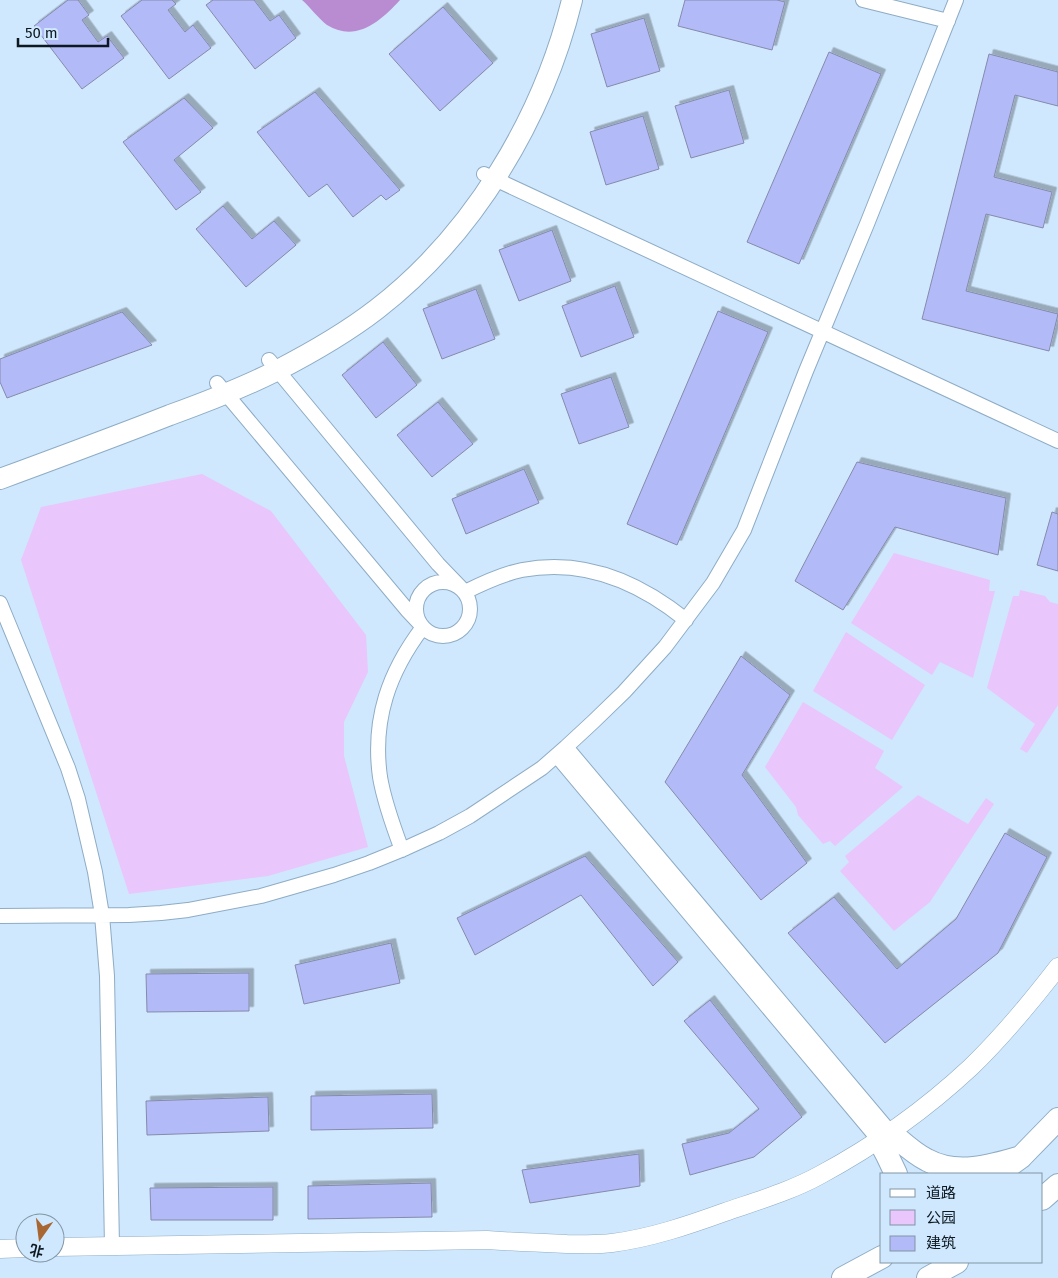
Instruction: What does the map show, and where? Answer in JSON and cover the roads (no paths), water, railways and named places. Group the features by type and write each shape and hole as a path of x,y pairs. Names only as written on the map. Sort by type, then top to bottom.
{"main road":[{"path":"489,176 536,67 548,36 558,0"},
{"path":"0,479 123,434 222,388 247,372 273,365 367,301 396,277 423,252 516,142 550,68 572,0"},
{"path":"0,465 222,388"},
{"path":"1001,1173 1021,1157 1058,1119"},
{"path":"884,1136 928,1161 951,1168 985,1166 1021,1157"},
{"path":"884,1136 887,1155 896,1173"},
{"path":"1043,1198 1058,1185"},
{"path":"843,1278 873,1262 880,1250"},
{"path":"928,1278 955,1263"}],"street":[{"path":"863,0 948,22"},
{"path":"0,916 160,914 260,896 334,875 402,850 439,833 470,816 528,778 562,752 647,668 713,583 744,530 956,0"},
{"path":"489,176 1058,441"},
{"path":"222,388 408,612 430,632 446,636 454,634 467,623 470,615 471,607 465,592 438,564 273,365"},
{"path":"465,592 520,570 564,567 588,570 630,584 670,607 686,620"},
{"path":"423,627 418,620 416,611 420,595 426,588 433,584 450,582 465,592"},
{"path":"0,604 68,768 78,799 89,846 102,915 108,1001 112,1246"},
{"path":"402,850 380,777 379,725 386,695 396,668 423,627"},
{"path":"562,752 884,1136"},
{"path":"65,1248 487,1240 600,1244 668,1231 765,1199 819,1176 884,1136 931,1101 970,1068 1028,1005 1058,967"},
{"path":"0,1249 15,1248"}]}
